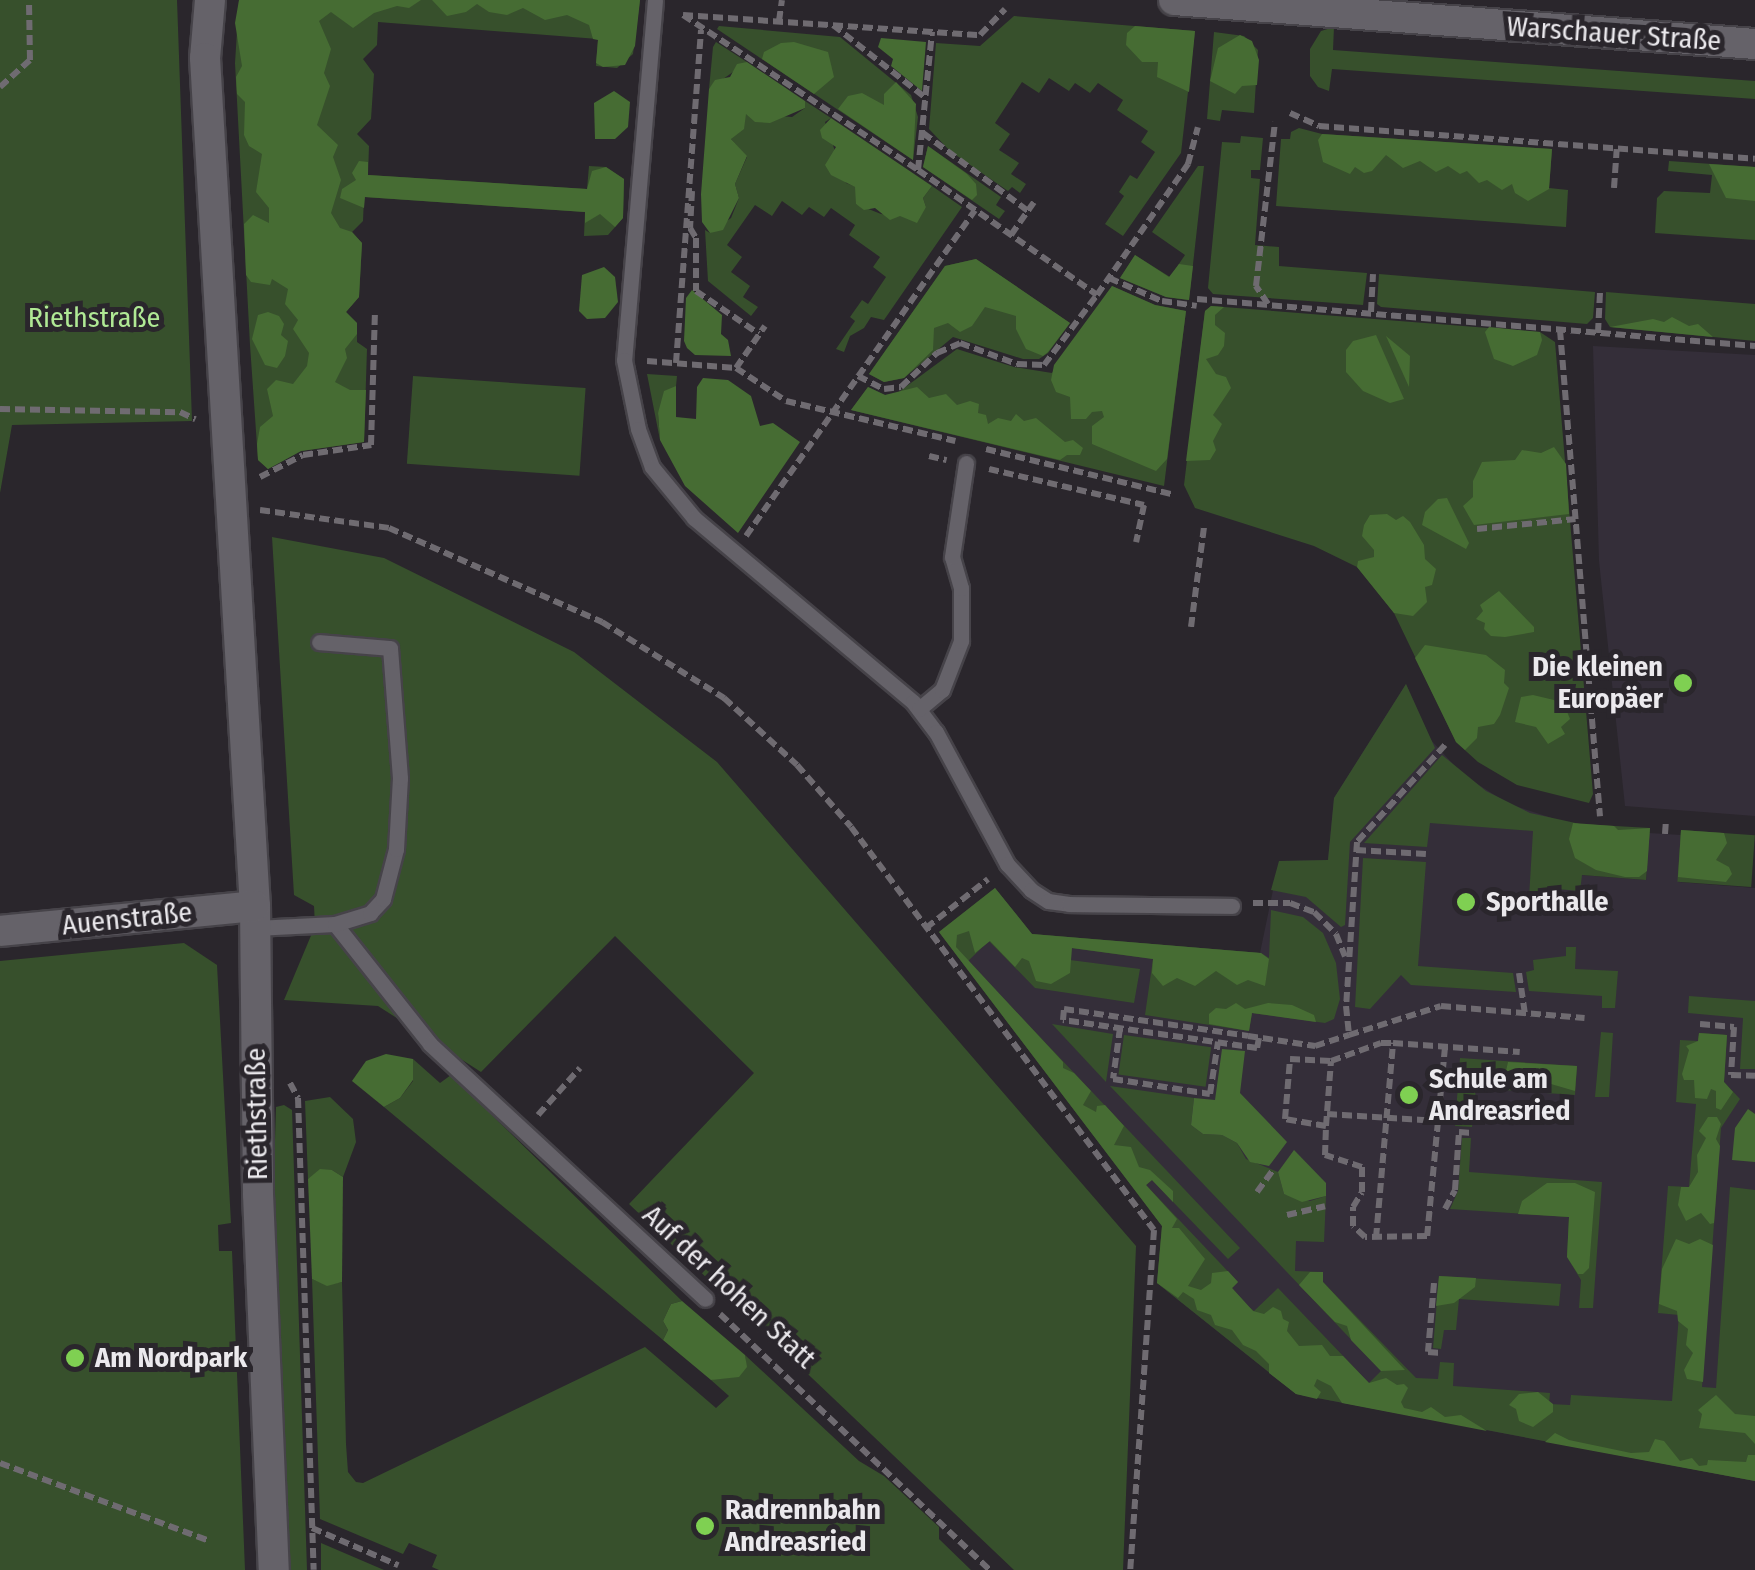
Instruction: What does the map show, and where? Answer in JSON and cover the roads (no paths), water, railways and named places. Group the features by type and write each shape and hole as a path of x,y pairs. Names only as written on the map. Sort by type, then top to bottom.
{"street":[{"name":"Riethstraße","path":"210,0 205,58 254,917 258,1194 274,1570"},
{"name":"Warschauer Straße","path":"1174,0 1755,44"},
{"name":"Auenstraße","path":"0,931 254,917"}],"lane":[{"path":"654,0 624,360 638,429 652,467 694,518 882,672 919,709 1008,864 1031,890 1048,901 1232,906"},
{"path":"919,709 942,690 961,641 961,588 952,557 966,464"},
{"path":"254,917 336,924 370,913 384,898 396,849 400,778 390,648 319,642"},
{"name":"Auf der hohen Statt","path":"336,924 430,1044 704,1300"}],"place":[{"name":"Die kleinen Europäer","path":"1683,683"},
{"name":"Sporthalle","path":"1466,902"},
{"name":"Schule am Andreasried","path":"1409,1095"},
{"name":"Am Nordpark","path":"75,1358"},
{"name":"Radrennbahn Andreasried","path":"705,1526"}]}
